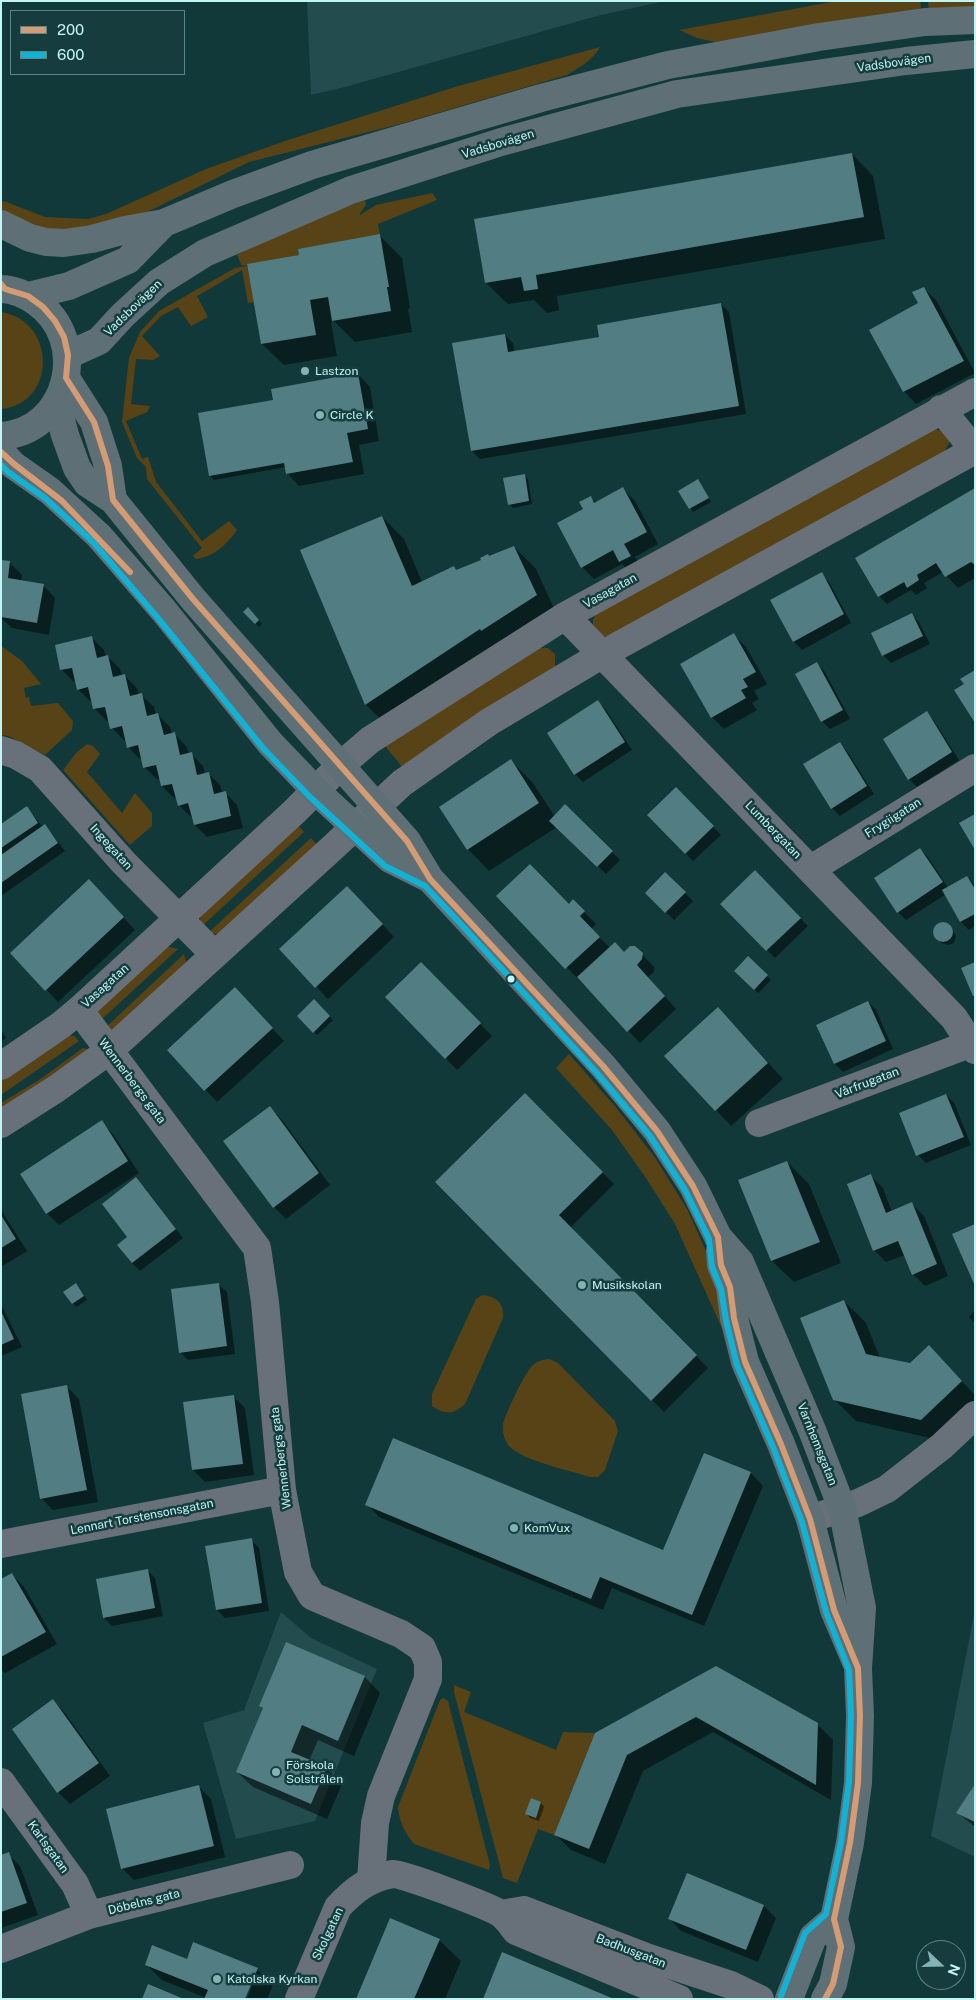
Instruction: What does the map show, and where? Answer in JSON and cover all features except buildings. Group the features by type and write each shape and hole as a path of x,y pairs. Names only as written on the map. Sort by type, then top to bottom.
{"main road":[{"path":"1,224 30,238 64,243 92,239 124,230 164,223 233,194 312,165 541,98 668,65 819,37 925,22 975,20"},
{"name":"Vadsbovägen","path":"63,378 123,315 159,282 205,253 359,188 501,142 677,94 906,61 975,54"},
{"path":"9,289 68,286 128,260 164,223"},
{"name":"Varnhemsgatan","path":"9,289 43,307 55,320 64,337 63,378 94,422 108,466 113,500 194,599 407,841 430,879 603,1066 657,1131 693,1186 718,1237 740,1262 812,1430 842,1508 862,1608 858,1668 860,1716 858,1783 850,1843 834,1918 841,1948 832,1984 825,1999"},
{"path":"1,436 8,436 27,429 43,418 63,378"},
{"name":"Varnhemsgatan","path":"1,452 13,465 50,491 100,536 270,743 316,790 390,859 430,879"},
{"name":"Varnhemsgatan","path":"718,1237 721,1265 730,1287 734,1318 746,1362 810,1519 834,1610 858,1668"},
{"path":"789,1999 813,1937 834,1918"}],"street":[{"name":"Vasagatan","path":"1,1066 62,1025 79,1010 370,740 565,616 975,392"},
{"path":"1,1124 56,1089 110,1050 402,783 490,722 603,654 974,450 941,409"},
{"name":"Lumbergatan","path":"565,616 954,1018 974,1045"},
{"name":"Ingegatan","path":"1,750 16,755 40,769 124,863 214,954"},
{"name":"Frygiigatan","path":"811,869 975,768"},
{"name":"Wennerbergs gata","path":"79,1010 257,1248 266,1302 282,1490 298,1572 312,1596 401,1634 422,1648 428,1662 428,1679 381,1796 375,1823 371,1880"},
{"name":"Vårfrugatan","path":"759,1123 974,1045"},
{"path":"810,1519 887,1489 942,1446 975,1415"},
{"name":"Lennart Torstensonsgatan","path":"1,1544 282,1490"},
{"name":"Karlsgatan","path":"1,1782 75,1884 89,1915"},
{"name":"Döbelns gata","path":"1,1949 89,1915 290,1866"},
{"name":"Badhusgatan","path":"371,1880 395,1874 424,1883 501,1914 516,1931 679,1999"},
{"name":"Skolgatan","path":"299,1999 338,1907 347,1897 371,1880"},
{"name":"Badhusgatan","path":"501,1914 524,1910 649,1958 731,1985 760,1999"}],"shaded area":[{"path":"307,1 665,1 597,16 311,95"},
{"path":"837,1 920,1 922,13 715,42 697,38 679,30"},
{"path":"928,1 975,1 975,9 929,12"},
{"path":"600,47 590,59 567,75 400,124 249,162 141,215 67,232 34,227 1,209 1,202 4,201 45,217 88,219 106,214 206,169 288,140 455,87"},
{"path":"432,193 437,200 378,224 380,235 298,249 299,255 242,266 237,255 295,226 365,200 366,205 360,215 376,205"},
{"path":"247,266 254,302 248,303 242,270 197,296 208,317 191,326 178,307 161,316 142,336 160,356 153,360 136,359 131,404 150,406 147,412 126,421 142,459 148,457 156,482 202,541 229,521 237,530 220,549 209,556 196,559 193,556 202,548 147,479 146,467 137,458 122,422 129,358 140,332 159,311 235,268"},
{"path":"1,312 19,319 32,330 40,345 43,362 40,378 32,393 19,404 1,409"},
{"path":"932,429 943,432 950,441 942,456 613,636 601,636 593,630 593,619 598,611"},
{"path":"1,646 22,661 41,684 24,688 26,698 29,697 31,706 58,703 73,721 72,730 45,755 8,736 1,735"},
{"path":"538,648 548,648 555,654 555,669 403,768 385,746"},
{"path":"87,744 93,746 100,754 87,772 122,813 135,793 152,813 152,826 130,845 63,770 76,753"},
{"path":"297,824 304,832 201,927 199,922 201,916"},
{"path":"311,838 318,846 218,934 208,933"},
{"path":"165,946 178,949 100,1021 95,1015 97,1007"},
{"path":"184,954 186,962 112,1033 105,1028"},
{"path":"70,1036 74,1036 79,1041 1,1095 1,1079"},
{"path":"83,1048 87,1049 88,1052 1,1116 1,1103 39,1080"},
{"path":"569,1054 614,1105 654,1156 687,1209 719,1280 726,1337 675,1224 646,1178 612,1130 556,1068"},
{"path":"483,1295 493,1297 499,1302 503,1318 465,1404 453,1412 441,1411 432,1406 432,1394 476,1299"},
{"path":"549,1359 558,1363 615,1421 618,1431 605,1470 598,1477 590,1477 524,1456 509,1446 505,1438 503,1424 511,1403 525,1377 534,1364"},
{"path":"975,1609 975,1857 931,1836"},
{"name":"Förskola Solstrålen","path":"281,1612 311,1638 377,1669 315,1821 236,1839 203,1723 244,1710"},
{"path":"454,1685 471,1692 464,1712 556,1750 563,1732 595,1733 554,1835 538,1829 517,1883 503,1878 454,1692"},
{"path":"443,1698 448,1701 490,1865 489,1870 414,1844 401,1822 398,1807 440,1700"}],"transit line":[{"name":"200","path":"1,284 5,289 28,296 43,307 55,321 64,337 68,355 66,378 94,422 108,466 113,500 193,599 407,841 430,879 603,1066 657,1131 693,1186 718,1237 721,1265 730,1287 734,1318 745,1362 781,1444 810,1519 834,1610 858,1668 860,1716 858,1783 850,1843 834,1919 841,1947 833,1984 825,1999"},
{"name":"200","path":"1,452 62,501 130,572"},
{"name":"600","path":"1,465 45,498 93,542 157,617 263,748 310,797 385,866 425,886 596,1072 650,1136 685,1190 709,1239 712,1267 721,1289 737,1365 773,1447 802,1522 826,1612 849,1670 851,1716 849,1782 841,1842 826,1914 805,1933 781,1996"}],"place":[{"name":"Lastzon","path":"305,371"},
{"name":"Circle K","path":"320,415"},
{"name":"Musikskolan","path":"582,1285"},
{"name":"KomVux","path":"514,1528"},
{"name":"Förskola Solstrålen","path":"276,1772"},
{"name":"Katolska Kyrkan","path":"217,1979"}]}
